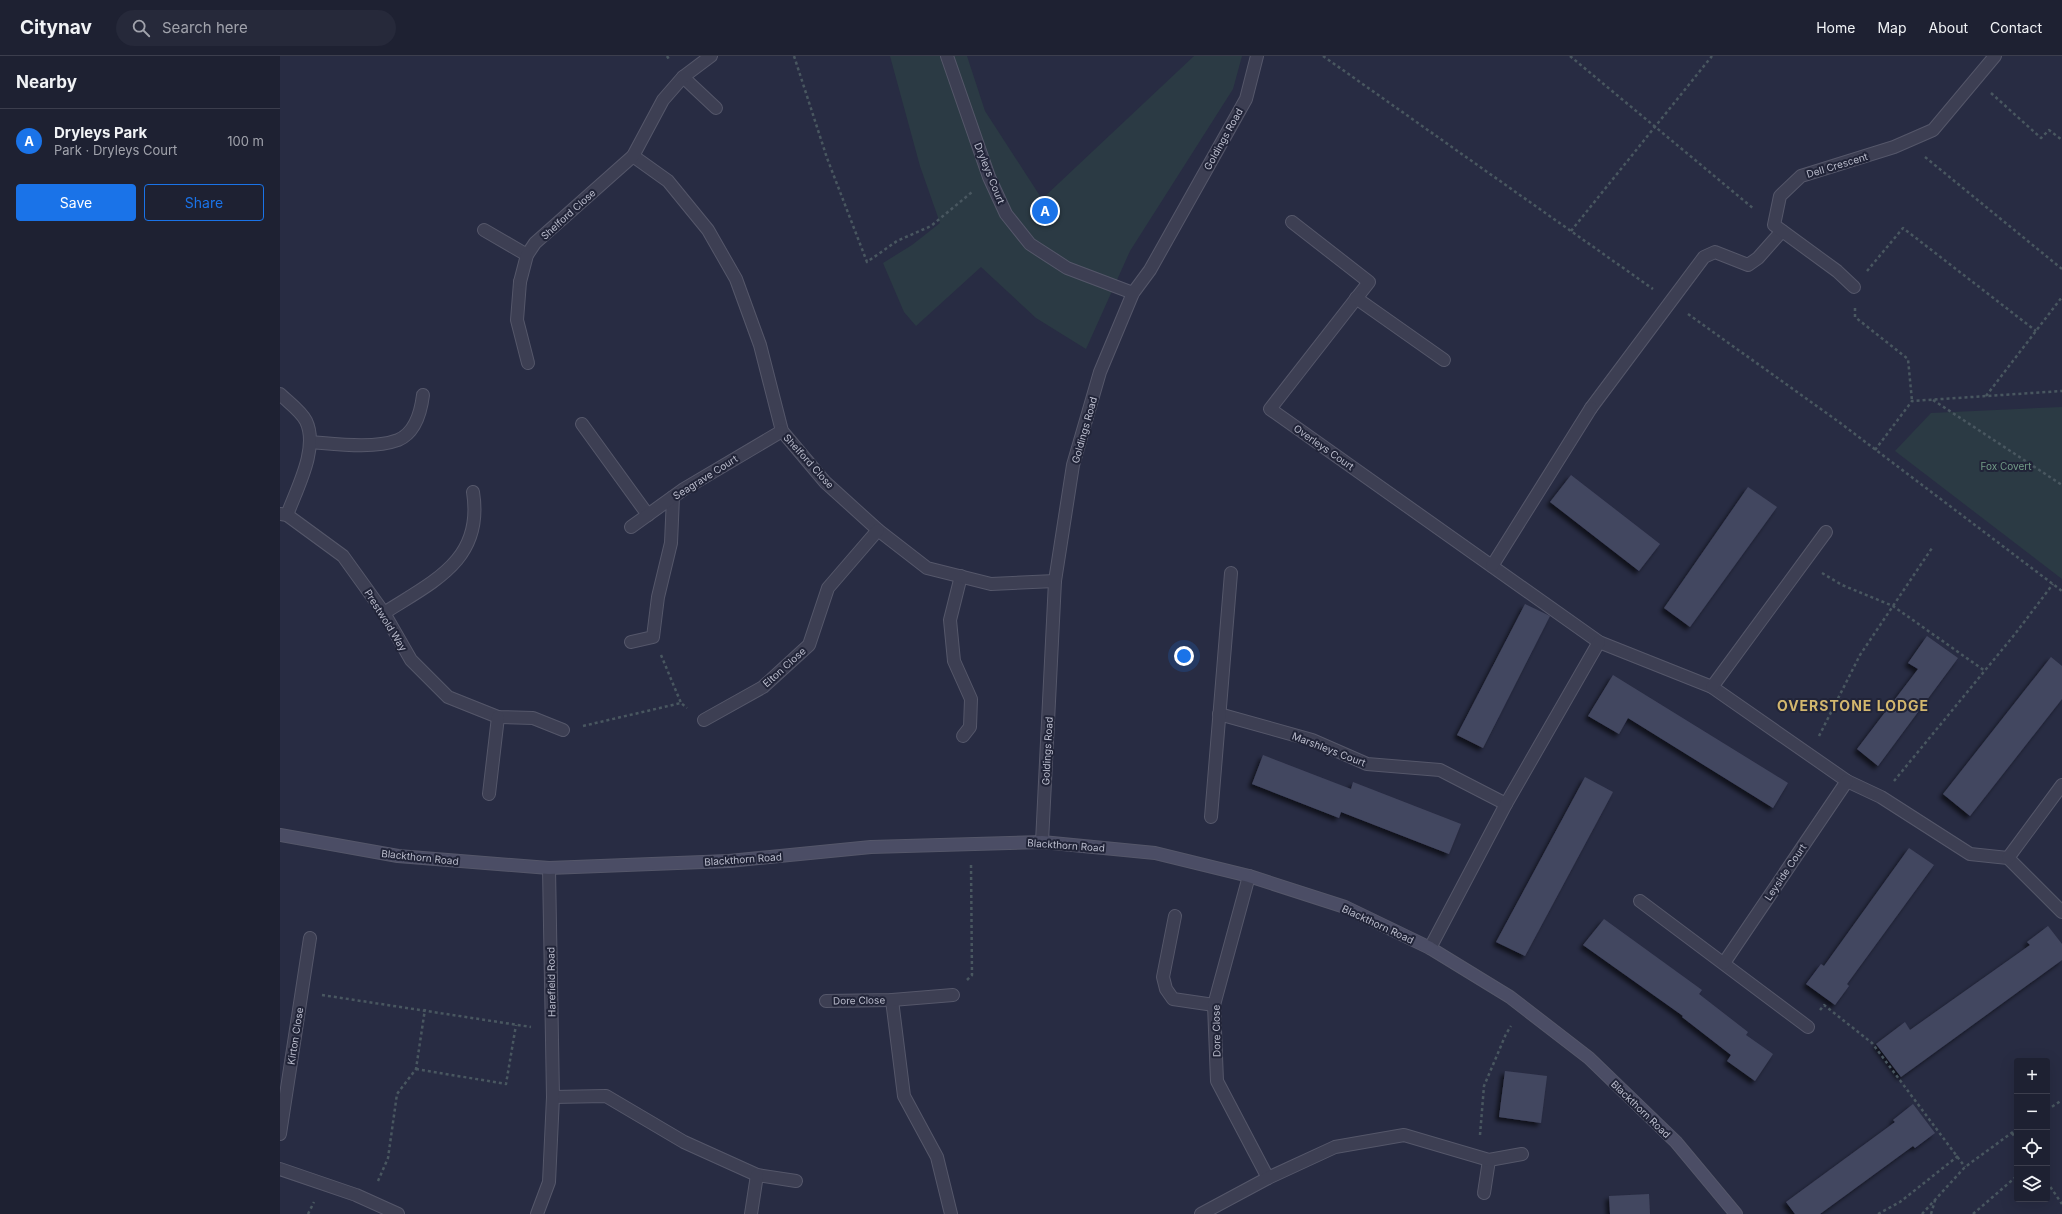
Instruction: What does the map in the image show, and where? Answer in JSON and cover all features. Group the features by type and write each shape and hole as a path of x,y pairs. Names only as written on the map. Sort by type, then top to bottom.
{"street":[{"name":"Shelford Close","path":"528,363 517,320 520,282 527,255 535,244 633,156 663,100 683,77 711,56"},
{"name":"Dryleys Court","path":"947,56 989,177 1006,214 1030,244 1067,268 1133,293"},
{"name":"Goldings Road","path":"1042,842 1055,581 1074,465 1100,372 1133,293 1150,270 1246,99 1257,56"},
{"name":"Dell Crescent","path":"1778,228 1780,196 1801,176 1894,147 1933,130 1995,56"},
{"path":"683,77 716,108"},
{"name":"Shelford Close","path":"633,156 668,181 708,230 736,279 760,345 782,431 826,482 878,530 927,568 991,584 1055,581"},
{"name":"Overleys Court","path":"1292,222 1369,282 1270,409 1600,642"},
{"path":"1492,566 1591,408 1669,301 1704,256 1715,252 1748,265 1758,258 1778,228 1837,271 1854,287"},
{"path":"484,230 527,255"},
{"path":"1356,298 1444,360"},
{"path":"280,394 306,420 311,442 309,456 284,514"},
{"path":"311,442 361,446 398,440 412,428 418,416 422,395"},
{"path":"582,424 648,515"},
{"name":"Seagrave Court","path":"631,527 673,497 782,431"},
{"path":"384,613 432,582 450,568 464,551 475,523 476,509 473,492"},
{"path":"631,642 653,637 658,597 671,543 673,497"},
{"name":"Prestwold Way","path":"284,514 343,556 384,613 411,660 448,697 498,717 533,718 563,730"},
{"name":"Elton Close","path":"704,720 763,687 809,644 828,588 878,530"},
{"path":"1712,687 1826,532"},
{"path":"1211,817 1231,573"},
{"path":"961,576 950,620 954,660 970,699 970,727 963,736"},
{"path":"1430,948 1506,804 1600,642 1712,687 1847,781 1881,797 1970,854 2008,858 2062,912"},
{"name":"Marshleys Court","path":"1219,714 1312,740 1367,764 1440,770 1506,804"},
{"path":"489,794 498,717"},
{"name":"Leyside Court","path":"1724,963 1847,781"},
{"path":"2008,858 2062,785"},
{"name":"Blackthorn Road","path":"280,835 398,856 549,868 729,861 871,847 1042,842 1155,853 1249,876 1345,907 1430,948 1510,997 1589,1058 1676,1142 1736,1214"},
{"name":"Harefield Road","path":"537,1214 549,1182 553,1097 549,868"},
{"name":"Dore Close","path":"1249,876 1214,1006 1217,1080 1268,1178"},
{"path":"1640,901 1808,1027"},
{"path":"1176,916 1163,977 1166,989 1172,998 1214,1006"},
{"name":"Kirton Close","path":"280,1134 310,938"},
{"name":"Dore Close","path":"826,1001 892,1000 953,995"},
{"name":"Dore Close","path":"892,1000 904,1096 937,1156 951,1214"},
{"path":"553,1097 606,1096 684,1142 757,1174 796,1181"},
{"path":"1201,1214 1268,1178 1335,1147 1404,1135 1484,1158 1522,1154"},
{"path":"1484,1158 1484,1193"},
{"path":"280,1170 368,1201 398,1214"},
{"path":"751,1214 757,1174"}],"path":[{"path":"794,56 827,158 867,262 897,241 931,226 989,177"},
{"path":"1324,56 1571,230 1875,450 2062,590"},
{"path":"1570,56 1778,228"},
{"path":"1571,230 1712,56"},
{"path":"1976,79 2041,138 2049,130 2062,140"},
{"path":"1906,141 2062,268"},
{"path":"1875,450 1912,401 1908,359 1855,317 1854,287 1903,228 2036,330"},
{"path":"1986,396 2062,297"},
{"path":"1912,401 2062,392"},
{"path":"1932,400 2062,485"},
{"path":"1809,756 1860,655 1932,548"},
{"path":"1804,562 1842,585 1893,606 1985,671"},
{"path":"1881,797 1985,671 2053,584"},
{"path":"653,637 681,703 704,720"},
{"path":"563,730 681,703"},
{"path":"953,995 972,975 971,843"},
{"path":"302,992 426,1009 552,1030"},
{"path":"1808,1027 1824,1005 1872,1043 1965,1167"},
{"path":"1484,1158 1484,1086 1506,1034 1524,1008"},
{"path":"368,1201 388,1158 397,1094 416,1069 426,1009"},
{"path":"416,1069 506,1084 516,1025"},
{"path":"2050,1108 2062,1100"},
{"path":"1922,1214 1965,1167 2015,1130"},
{"path":"1878,1214 1900,1202 1958,1156"},
{"path":"1973,1214 2014,1179"},
{"path":"2050,1186 2062,1204"},
{"path":"1930,1214 1937,1196"}],"green space":[{"path":"890,56 967,56 985,111 1042,199 1194,56 1242,56 1233,89 1130,251 1086,349 1036,318 981,267 916,326 904,312 883,263 912,245 940,223 920,166"},
{"name":"Fox Covert","path":"2062,407 2062,579 1895,451 1931,413"}],"building":[{"path":"1571,475 1660,544 1639,571 1550,502"},
{"path":"1748,487 1777,507 1690,627 1664,608"},
{"path":"1525,604 1550,616 1483,748 1457,735"},
{"path":"1927,636 1958,658 1878,766 1857,749 1918,669 1908,663"},
{"path":"2051,657 2062,666 2062,699 1970,816 1943,794"},
{"path":"1613,675 1788,783 1773,808 1628,718 1619,734 1588,716"},
{"path":"1263,755 1351,789 1353,782 1461,824 1449,854 1341,812 1339,818 1252,784"},
{"path":"1585,777 1613,792 1525,956 1496,942"},
{"path":"1909,848 1934,865 1847,984 1849,986 1835,1005 1806,984 1821,964 1824,966"},
{"path":"1604,919 1702,990 1699,994 1748,1032 1746,1035 1773,1054 1755,1081 1727,1061 1731,1055 1682,1017 1683,1016 1583,945"},
{"path":"2048,926 2062,944 2062,960 1901,1077 1876,1044 1905,1022 1910,1030 2030,945 2027,942"},
{"path":"1505,1071 1547,1076 1541,1123 1499,1117"},
{"path":"1913,1104 1935,1133 1915,1148 1913,1146 1820,1214 1795,1214 1786,1202 1895,1122 1893,1120"},
{"path":"1649,1194 1650,1214 1610,1214 1609,1196"}],"place":[{"name":"Dryleys Park","path":"1045,211"}],"district":[{"name":"OVERSTONE LODGE","path":"1853,706"}]}
